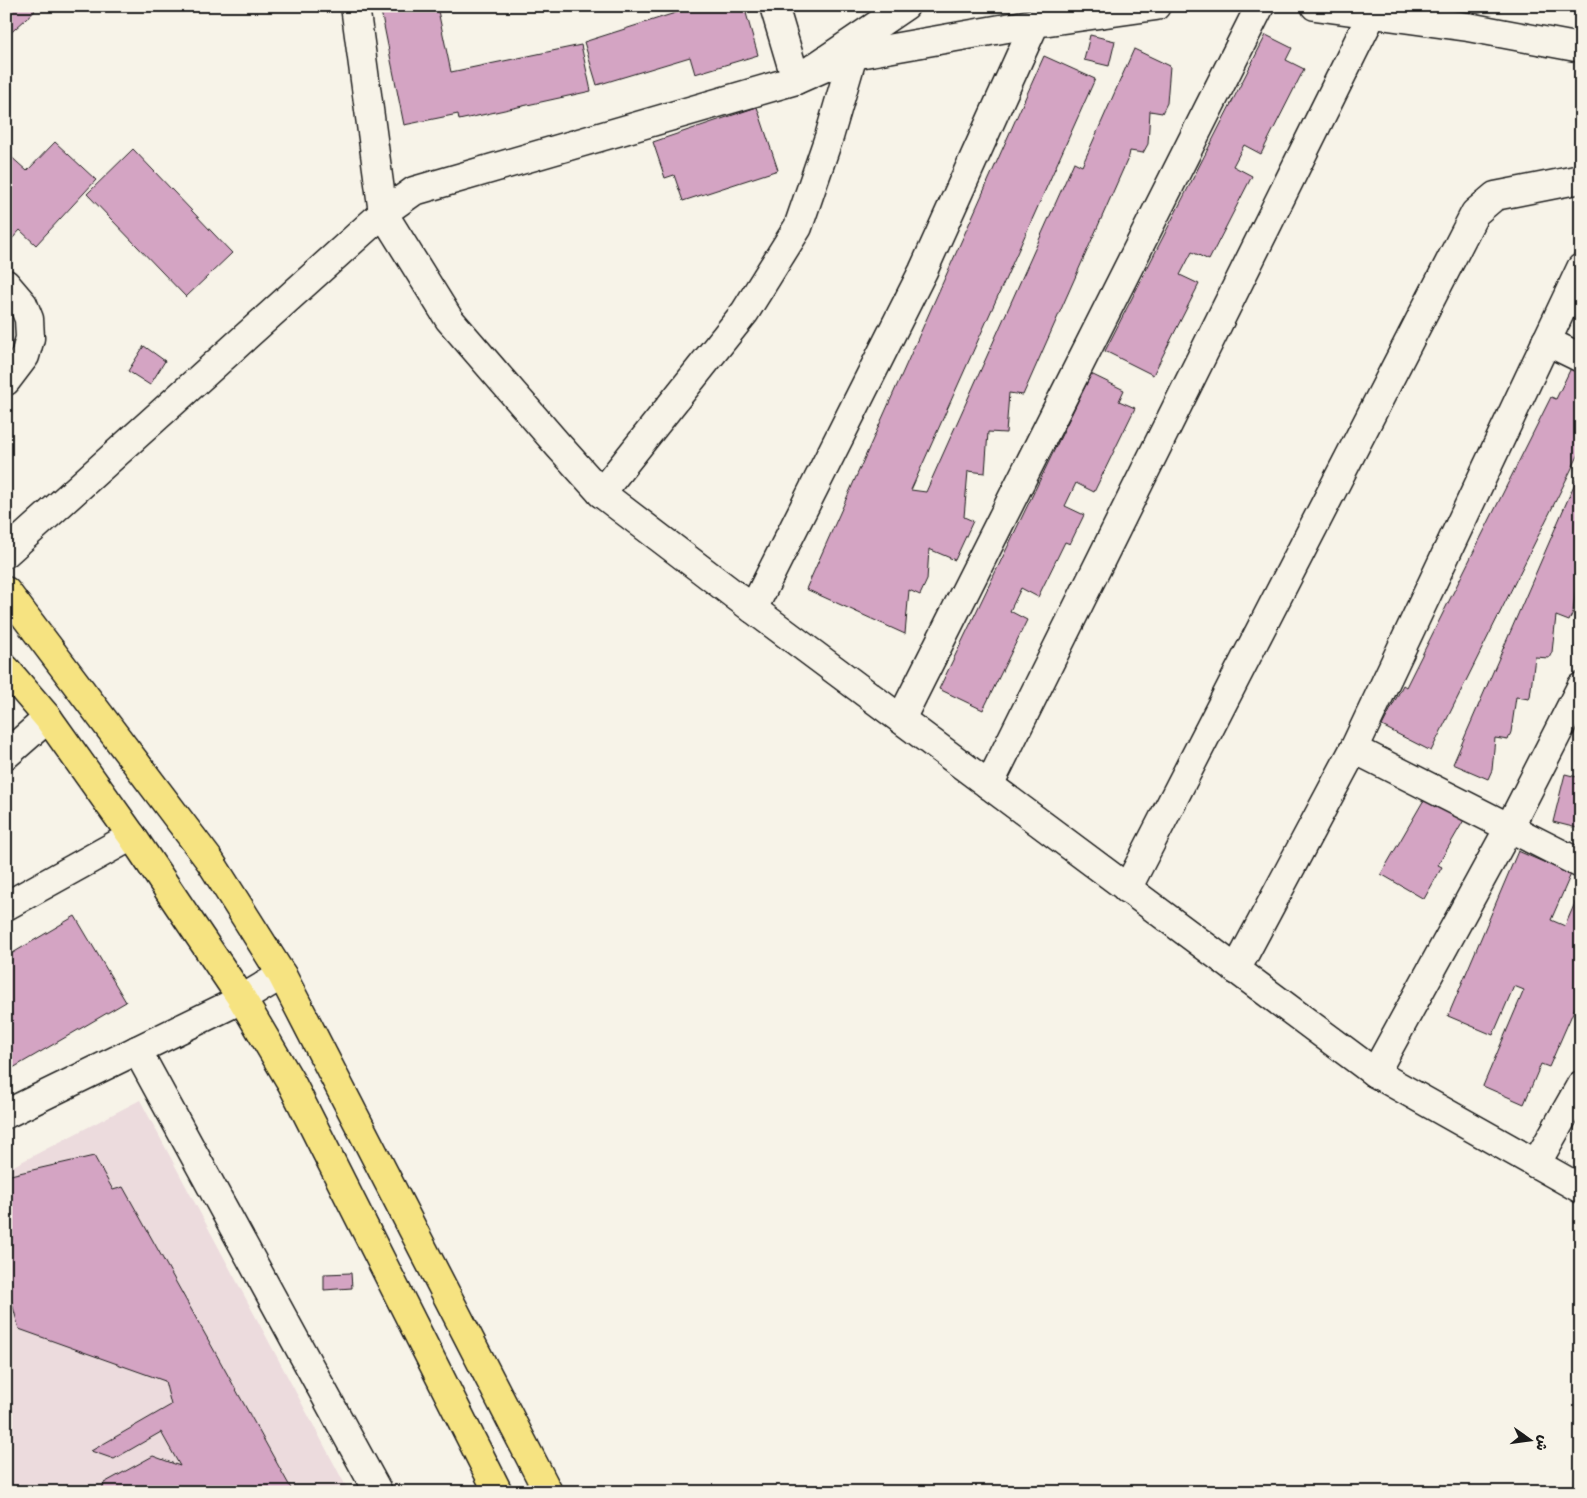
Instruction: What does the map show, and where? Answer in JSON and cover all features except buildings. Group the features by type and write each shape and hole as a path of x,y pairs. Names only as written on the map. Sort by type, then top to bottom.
{"highway":[{"path":"6,591 210,861 282,975 548,1492"},
{"path":"6,669 48,718 132,836 242,998 292,1084 498,1492"}],"street":[{"path":"355,6 383,214 449,319 601,493 753,609 1375,1073 1581,1189"},
{"path":"774,6 796,80"},
{"path":"796,80 905,6"},
{"path":"6,553 383,214 414,191 796,80 853,55 1034,23 1156,6"},
{"path":"901,718 1260,6"},
{"path":"1315,6 1468,27 1581,48"},
{"path":"989,785 1372,14"},
{"path":"753,609 923,271 1034,23"},
{"path":"601,493 745,312 798,226 829,137 853,55"},
{"path":"1127,889 1475,213 1495,196 1581,179"},
{"path":"1236,970 1354,749 1581,268"},
{"path":"6,284 23,304 29,319 30,338 26,356 6,381"},
{"path":"1546,341 1581,358"},
{"path":"1375,1073 1509,828 1581,687"},
{"path":"7,754 48,718"},
{"path":"1354,749 1581,864"},
{"path":"6,906 132,836"},
{"path":"6,1114 242,998 282,975"},
{"path":"137,1050 378,1492"},
{"path":"1536,1164 1581,1085"}],"shaded area":[{"path":"140,1100 349,1492 6,1492 6,1170"}]}
